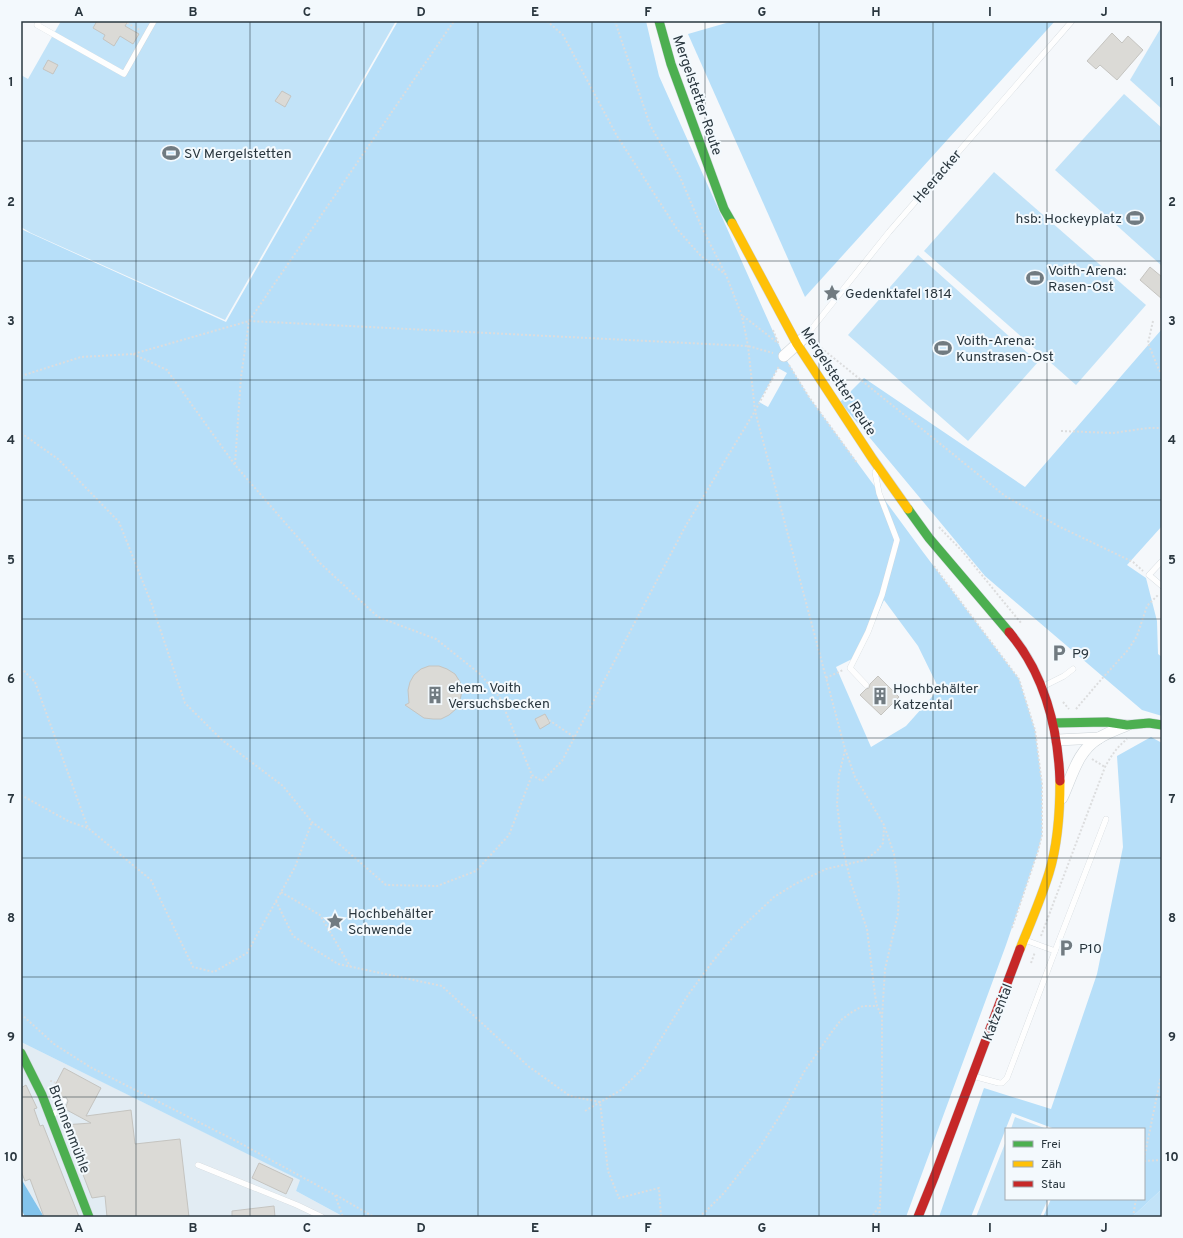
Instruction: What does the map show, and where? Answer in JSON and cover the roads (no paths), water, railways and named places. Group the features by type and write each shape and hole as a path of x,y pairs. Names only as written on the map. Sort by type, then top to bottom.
{"street":[{"name":"Mergelstetter Reute","path":"659,21 671,64 724,209 797,344 872,458 929,538 1016,640 1032,666 1042,688 1053,723"},
{"path":"784,356 806,336"},
{"name":"Katzental","path":"918,1217 936,1175 972,1076 1046,883 1052,862 1057,837 1060,802 1060,774 1057,740 1053,723 1107,722 1127,725 1162,725"},
{"name":"Katzental","path":"1060,802 1083,753 1099,738 1127,725"},
{"name":"Katzental","path":"1057,740 1099,738"},
{"name":"Brunnenmühle","path":"21,1053 42,1095 89,1217"}],"lane":[{"path":"39,21 37,25 124,74 154,21"},
{"name":"Heeracker","path":"806,336 889,232 1072,21"},
{"path":"866,685 850,668 868,632 882,595 897,540 879,493 872,458"},
{"path":"1162,561 1149,575 1162,586"},
{"path":"1042,688 1064,676 1073,669"},
{"path":"972,1076 999,1083 1002,1083 1007,1078 1106,819"},
{"path":"1024,940 1055,951"},
{"path":"51,1117 59,1110 64,1101"},
{"path":"198,1165 297,1205 322,1217"}],"place":[{"name":"SV Mergelstetten","path":"171,153"},
{"name":"hsb: Hockeyplatz","path":"1135,218"},
{"name":"Voith-Arena: Rasen-Ost","path":"1035,278"},
{"name":"Gedenktafel 1814","path":"832,293"},
{"name":"Voith-Arena: Kunstrasen-Ost","path":"943,348"},
{"name":"P9","path":"1059,653"},
{"name":"ehem. Voith Versuchsbecken","path":"435,695"},
{"name":"Hochbehälter Katzental","path":"880,696"},
{"name":"Hochbehälter Schwende","path":"335,921"},
{"name":"P10","path":"1066,948"}]}
